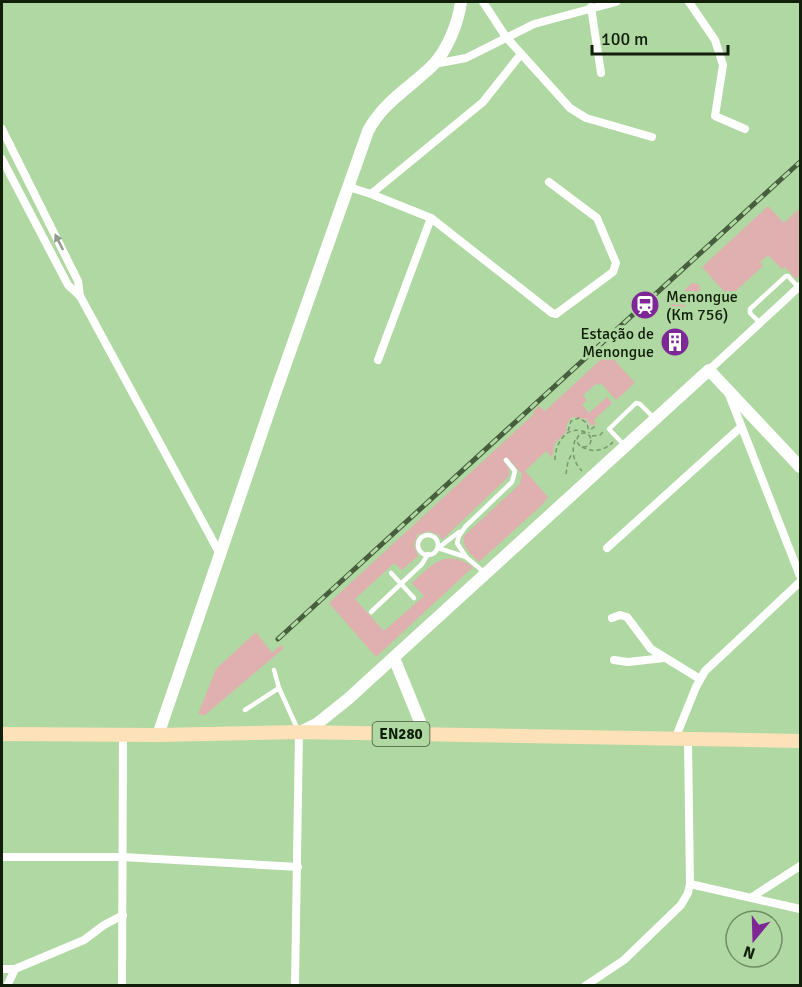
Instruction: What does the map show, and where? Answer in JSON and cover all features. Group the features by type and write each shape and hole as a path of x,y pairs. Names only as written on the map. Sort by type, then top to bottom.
{"main road":[{"name":"EN280","path":"2,734 158,735 299,732 801,741"}],"street":[{"path":"158,735 368,131 378,114 434,63 454,27 461,2"},
{"path":"483,2 506,37 578,114 652,137"},
{"path":"434,63 466,58 534,24 616,2"},
{"path":"689,2 715,40 723,65 716,116 745,129"},
{"path":"591,7 601,73"},
{"path":"371,194 483,102 521,54"},
{"path":"2,129 78,281 80,296"},
{"path":"12,151 2,158 68,285 80,296 220,555"},
{"path":"349,187 431,218 552,313 560,313 613,272 616,263 594,214 549,182"},
{"path":"378,360 431,218"},
{"path":"295,986 299,732 326,717 394,658 800,287"},
{"path":"709,370 801,467"},
{"path":"726,389 801,576"},
{"path":"607,548 741,427"},
{"path":"585,986 624,960 681,905 690,884 681,740 700,679 711,664 801,582"},
{"path":"612,618 620,615 627,617 649,646 664,658 700,679"},
{"path":"394,658 424,734"},
{"path":"614,660 628,662 664,658"},
{"path":"122,986 123,734"},
{"path":"2,857 122,857 298,867"},
{"path":"752,897 801,866"},
{"path":"690,884 801,909"},
{"path":"2,969 15,969 84,940 104,925 123,915"},
{"path":"7,986 15,969"}],"lane":[{"path":"760,323 749,311 778,283 788,276 800,287"},
{"path":"625,446 609,429 636,403 640,404 655,419"},
{"path":"438,548 438,542 434,537 425,536 420,540 419,547 422,552 434,553 465,527 512,482 515,471 506,460"},
{"path":"465,527 459,536 458,543 466,557 486,574"},
{"path":"438,548 466,557"},
{"path":"371,612 422,564 428,554"},
{"path":"390,573 414,598"},
{"path":"274,670 279,688 299,732"},
{"path":"245,710 279,688"}],"path":[{"path":"568,432 569,423 574,419 584,420 589,426 591,441 588,446 581,447"},
{"path":"589,430 597,425"},
{"path":"555,460 557,443 568,432 580,430 589,434"},
{"path":"583,472 576,463 573,453 577,437 582,432 600,435 603,431"},
{"path":"577,437 577,444 581,447 596,451 608,447 613,441"},
{"path":"567,474 567,461 573,453"}],"shaded area":[{"path":"768,206 784,223 800,208 800,275 796,279 785,267 782,269 768,255 760,262 763,266 729,297 702,267"},
{"path":"692,283 699,284 700,292 677,313 671,313 668,310 669,305"},
{"path":"608,353 635,383 616,400 601,383 596,384 583,395 587,400 582,405 589,413 607,397 612,403 594,420 596,424 591,426 586,419 572,417 567,424 566,432 555,443 552,458 546,451 525,471 548,497 543,504 479,562 468,551 464,544 464,536 520,484 522,474 507,457 503,460 509,469 509,476 442,540 439,535 428,531 417,535 414,545 418,556 402,570 394,563 355,599 384,631 424,596 412,583 426,570 447,559 463,561 473,567 376,657 329,603 534,414 533,412 539,406 545,411"},
{"path":"256,632 272,653 281,645 284,648 205,715 198,714 216,669"}],"railway":[{"path":"278,639 800,162"}],"place":[{"name":"Menongue (Km 756)","path":"645,305"},
{"name":"Estação de Menongue","path":"675,342"}]}
